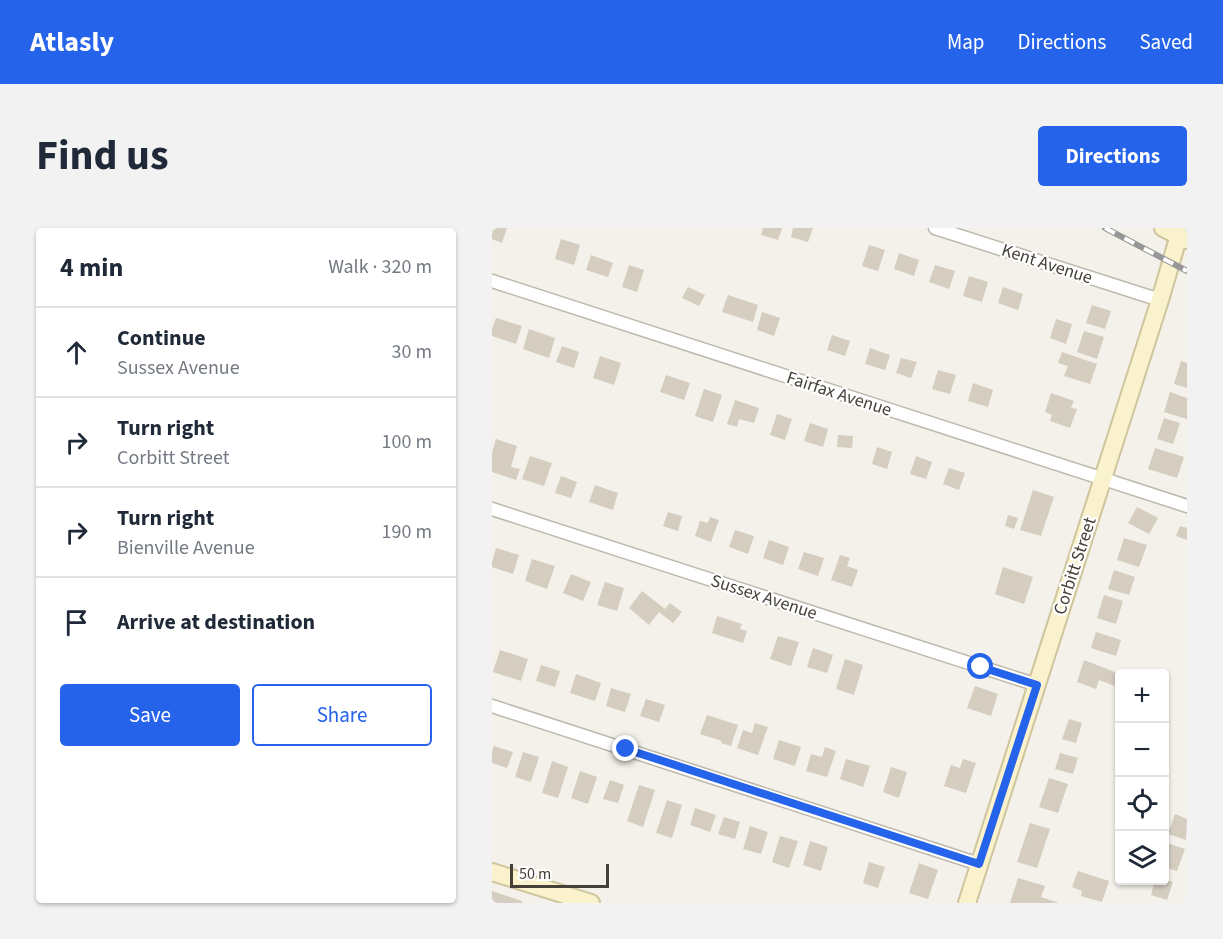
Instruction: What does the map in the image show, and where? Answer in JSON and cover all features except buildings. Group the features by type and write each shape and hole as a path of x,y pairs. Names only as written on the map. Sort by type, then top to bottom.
{"street":[{"name":"Kent Avenue","path":"935,228 1160,300"},
{"path":"1163,228 1182,234"},
{"name":"Corbitt Street","path":"967,903 1182,234"},
{"name":"Fairfax Avenue","path":"492,281 1187,506"},
{"name":"Sussex Avenue","path":"492,509 1037,685"},
{"path":"492,706 979,864"},
{"path":"492,872 554,898 591,903"}],"railway":[{"path":"1105,228 1187,271"}],"route":[{"path":"626,749 979,864 1037,685 981,667"}]}
